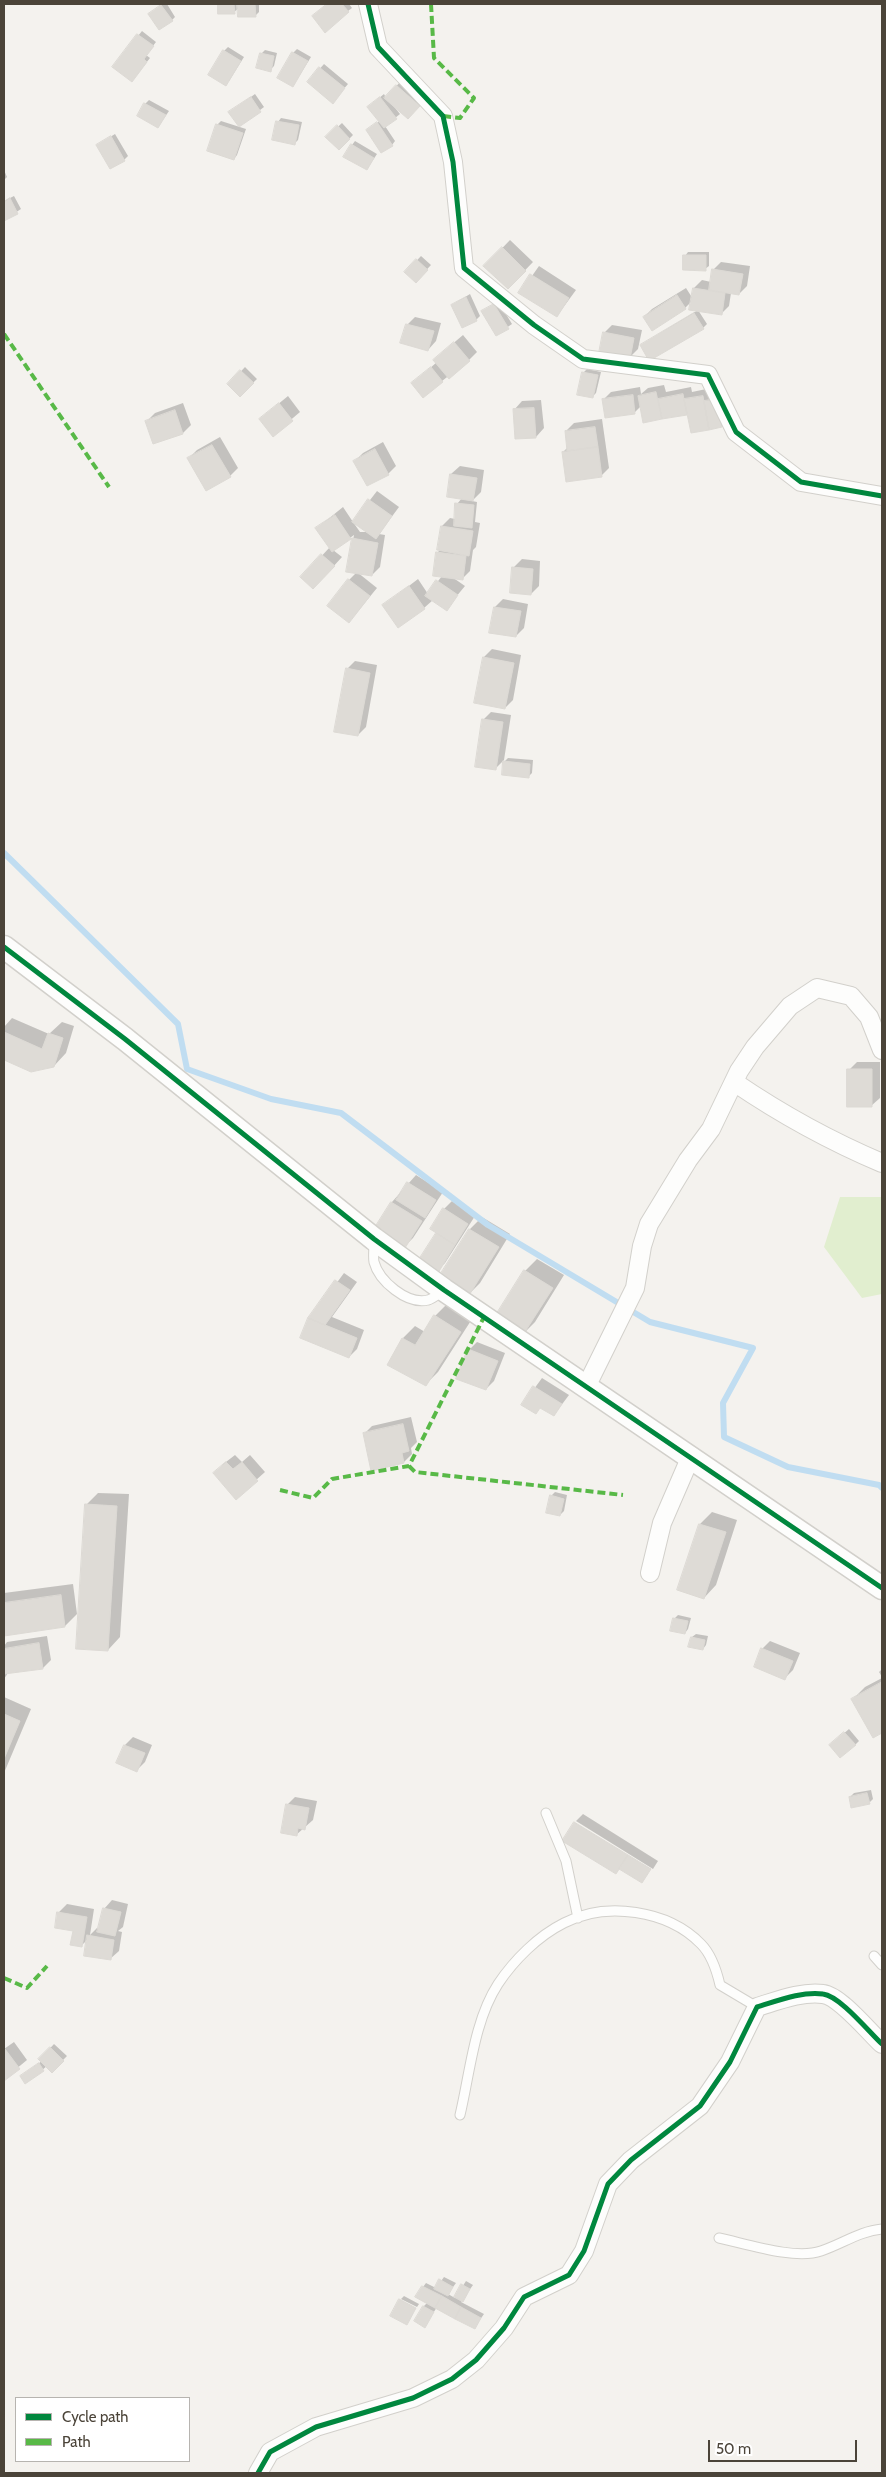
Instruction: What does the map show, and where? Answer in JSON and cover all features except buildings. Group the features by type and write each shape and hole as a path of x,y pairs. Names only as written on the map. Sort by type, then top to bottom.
{"street":[{"path":"368,4 378,47 443,116 453,162 464,268 534,325 583,359 708,375 736,432 802,482 882,496"},
{"path":"4,947 125,1039 374,1239 444,1290 587,1385 882,1588"},
{"path":"587,1385 635,1288 642,1246 649,1224 688,1160 711,1129 734,1082 755,1047 790,1006 817,988 851,996 869,1017 882,1050"},
{"path":"734,1082 763,1102 843,1146 882,1163"},
{"path":"650,1573 662,1523 691,1456"},
{"path":"258,2473 270,2452 316,2427 412,2398 452,2379 476,2360 504,2328 524,2297 569,2274 584,2251 608,2184 631,2160 700,2106 730,2062 757,2007 795,1997 824,1994 838,2001 882,2044"}],"lane":[{"path":"546,1813 566,1861 578,1918"},
{"path":"460,2115 480,2025 497,1986 522,1953 564,1923 598,1910 643,1914 676,1923 702,1945 716,1970 720,1985 757,2007"},
{"path":"874,1956 882,1965"},
{"path":"719,2238 795,2253 820,2252 864,2232 882,2229"}],"green space":[{"path":"840,1197 882,1197 882,1294 862,1298 824,1247"}],"waterway":[{"path":"4,853 178,1024 187,1069 271,1099 341,1113 488,1225 650,1322 753,1348 723,1403 724,1437 788,1467 879,1485 882,1488"}],"marked path":[{"path":"431,4 434,58 474,98 460,118 443,116"},
{"path":"4,334 109,487"},
{"path":"280,1490 313,1498 332,1479 409,1466 484,1317"},
{"path":"409,1466 415,1472 623,1495"},
{"path":"4,1978 27,1988 47,1966"}],"cycle path":[{"path":"368,4 378,47 443,116 453,162 464,268 534,325 583,359 708,375 736,432 801,482 882,496"},
{"path":"4,947 125,1039 374,1239 444,1290 882,1588"},
{"path":"258,2473 270,2452 316,2427 413,2398 452,2379 476,2360 504,2328 524,2297 569,2275 584,2251 608,2184 631,2160 700,2106 730,2062 757,2007 798,1995 815,1993 830,1996 854,2015 882,2044"}]}
